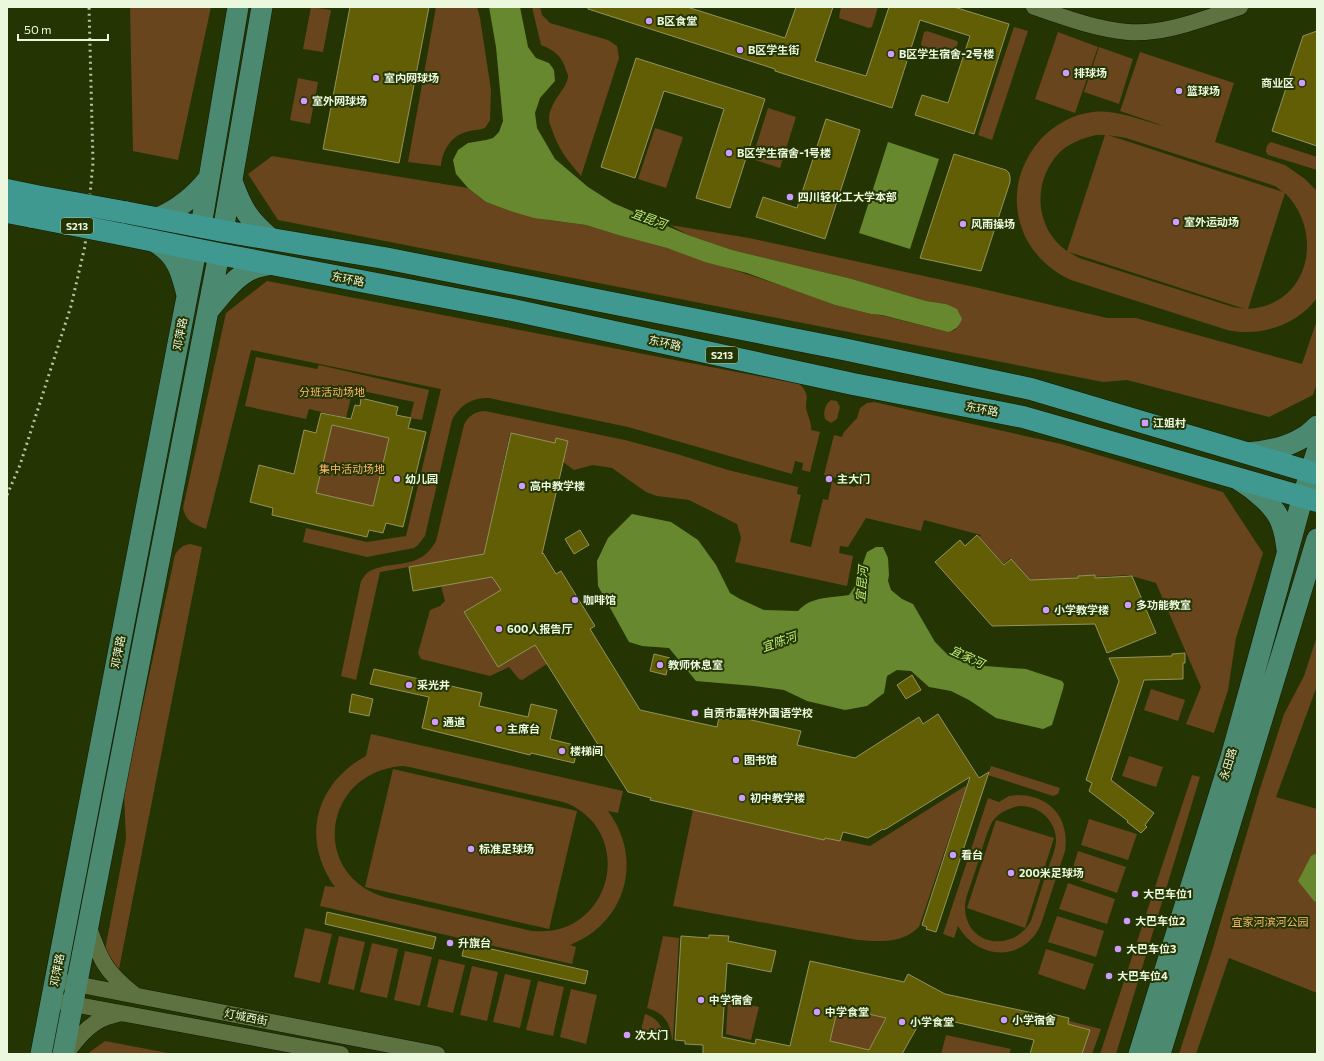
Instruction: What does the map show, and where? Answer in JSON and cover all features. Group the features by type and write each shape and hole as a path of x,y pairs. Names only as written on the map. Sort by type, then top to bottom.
{"highway":[{"name":"S213","path":"7,190 223,231 384,258 842,349 1031,389 1314,473"},
{"name":"东环路","path":"7,212 196,250 513,310 853,384 1023,417 1310,498"}],"main road":[{"path":"201,226 238,7"},
{"path":"223,231 262,7"},
{"path":"158,218 172,212 185,202 199,191 209,178"},
{"path":"232,181 243,209 255,225 271,239"},
{"path":"154,241 167,250 174,260 181,273 187,296"},
{"name":"邓萍路","path":"41,1054 196,250"},
{"name":"邓萍路","path":"64,1054 74,994 219,254"},
{"path":"207,312 223,293 242,276 254,268 271,264"},
{"path":"1248,453 1281,447 1299,440 1317,426"},
{"name":"永田路","path":"1139,1054 1231,757 1287,553 1310,498 1317,452"},
{"path":"1235,477 1255,490 1270,506 1282,523 1286,537 1287,553"},
{"name":"永田路","path":"1160,1054 1312,565 1317,539"}],"street":[{"path":"1034,7 1096,27 1129,32 1151,31 1180,26 1240,7"},
{"path":"88,924 97,950 104,964 118,982 137,996"},
{"name":"灯城西街","path":"53,990 74,994 137,996 437,1054"},
{"name":"灯城西街","path":"74,994 121,1013 341,1054"},
{"path":"64,1054 75,1041 102,1019 121,1013"}],"green space":[{"path":"130,7 211,7 178,160 133,151"},
{"path":"311,7 331,10 323,52 303,49"},
{"path":"436,7 477,7 491,90 490,120 485,128 466,132 456,137 445,150 441,166 408,162"},
{"path":"532,7 540,7 542,15 550,23 608,40 617,46 619,58 581,176 561,149 549,120 552,106 565,84 568,75 558,56 553,51 541,45"},
{"path":"841,7 878,7 872,27 869,28 839,18"},
{"path":"1014,27 1028,31 992,140 978,135"},
{"path":"927,31 957,41 958,43 953,55 952,56 922,46 921,44 924,32"},
{"name":"排球场","path":"1058,32 1098,47 1075,113 1035,99"},
{"name":"排球场","path":"1099,47 1133,59 1119,104 1084,92"},
{"path":"1140,52 1234,83 1215,142 1285,165 1305,179 1317,191 1317,298 1308,308 1299,316 1276,327 1252,332 1227,330 1071,280 1052,268 1036,254 1025,237 1019,218 1017,198 1020,178 1027,158 1040,140 1051,130 1064,121 1086,113 1111,112 1164,126 1120,111","holes":["1096,135 1105,135 1067,251 1056,241 1048,230 1043,217 1041,190 1051,163 1060,152 1072,143","1108,135 1126,138 1275,186 1283,192","1285,193 1297,209 1305,227 1307,245 1305,264 1298,281 1286,295 1269,304 1248,309","1069,252 1245,309 1233,307 1079,258"]},
{"name":"室外网球场","path":"298,78 318,82 310,124 290,120"},
{"path":"768,108 796,117 780,168 752,159"},
{"path":"655,128 683,137 666,188 638,179"},
{"path":"1271,142 1317,157 1317,170 1268,155 1266,152"},
{"path":"272,156 468,188 486,202 510,211 548,220 586,225 667,248 801,292 835,305 948,332 955,330 959,325 946,304 926,301 852,279 732,250 688,235 670,225 749,238 979,288 1107,318 1136,318 1302,364 1317,320 1317,383 1313,395 1269,417 1127,380 1103,382 278,220 248,174"},
{"path":"267,281 799,384 806,393 806,407 811,424 811,430 820,432 810,472 802,470 803,463 795,461 792,474 628,427 489,398 477,399 462,407 452,420 425,536 414,548 367,557 303,542 306,528 367,542 406,536 441,389 251,350 206,529 194,524 188,519 183,508 226,313"},
{"name":"分班活动场地","path":"256,357 317,369 319,365 429,390 422,420 410,418 414,402 353,389 346,418 309,409 306,419 245,406"},
{"path":"831,400 837,401 840,407 837,419 831,423 825,419 824,414 826,406"},
{"path":"874,402 1061,444 1223,492 1263,553 1236,638 1228,690 1214,733 1186,724 1201,687 1156,583 1128,575 1095,577 1094,575 1078,576 1078,578 1030,580 1010,558 1004,564 979,537 981,535 924,520 921,531 866,518 848,547 840,546 839,553 853,556 847,586 735,562 741,538 737,524 689,500 657,496 646,492 612,468 593,465 574,470 563,462 568,441 556,438 555,443 510,433 484,554 380,572 356,680 341,676 361,581 371,570 384,566 407,563 420,558 426,554 436,541 464,425 475,413 485,411 625,440 728,470 798,487 797,494 801,495 790,542 811,547 823,499 828,500 832,482 855,487 857,483 824,475 834,435 842,437 844,432 857,418 860,408 867,403"},
{"name":"集中活动场地","path":"332,425 389,438 373,506 315,493"},
{"path":"190,544 202,547 119,969 115,969 105,950 126,839 124,793 175,555 181,547"},
{"path":"492,577 501,590 464,613 498,667 535,645 547,664 522,680 519,679 509,667 490,676 421,659 418,653 430,610 440,606 445,601 441,586"},
{"name":"宜家河滨河公园","path":"1317,636 1317,686 1276,797 1317,809 1317,993 1229,958 1196,1054 1179,1054 1284,714 1304,676"},
{"path":"1151,689 1185,700 1178,721 1144,710"},
{"path":"371,734 623,791 618,813 608,811 619,830 625,849 627,869 624,888 616,906 605,922 589,935 570,945 576,947 572,964 320,906 325,886 335,887 324,869 318,850 316,832 319,814 325,797 335,781 349,767 366,756","holes":["403,766 563,802 582,812 591,820 600,833 606,848 608,863 606,879 601,893 593,906 582,918 568,926 550,931 532,931 384,897 360,885 344,868 336,847 335,825 342,804 356,785 376,772"]},
{"path":"1129,756 1163,767 1156,787 1122,776"},
{"path":"991,766 1060,788 1058,794 1053,796 988,775"},
{"name":"标准足球场","path":"393,769 577,811 549,929 365,887"},
{"path":"1192,775 1200,777 1116,1054 1100,1054"},
{"path":"967,785 919,927 906,936 889,941 858,940 673,906 693,810 870,846"},
{"path":"1009,796 1029,796 1048,804 1061,819 1066,839 1065,851 1041,924 1034,936 1024,945 1013,951 989,951 977,946 967,938 958,926 954,938 943,934 988,798 999,802","holes":["1026,806 1040,811 1050,821 1056,834 1055,849 1031,921 1023,931 1013,938 1002,941 992,941 973,931 967,921 965,908 967,895 992,822 997,816 1011,808"]},
{"path":"1089,819 1137,834 1128,860 1081,845"},
{"name":"200米足球场","path":"996,820 1054,838 1025,928 967,908"},
{"path":"1078,851 1126,867 1117,893 1070,877"},
{"path":"1068,883 1115,899 1107,924 1059,909"},
{"path":"1057,916 1104,931 1096,957 1048,942"},
{"path":"305,928 332,934 320,983 294,977"},
{"path":"339,936 365,942 354,990 328,984"},
{"path":"663,936 679,938 672,1040 670,1028 665,1019 658,1013 647,1008"},
{"path":"372,943 398,949 387,998 360,992"},
{"path":"1046,949 1094,964 1085,990 1038,974"},
{"path":"405,951 432,957 420,1006 394,1000"},
{"path":"439,959 465,965 453,1013 427,1007"},
{"path":"472,966 498,972 487,1021 460,1015"},
{"path":"505,974 531,980 520,1028 493,1022"},
{"path":"538,981 564,987 553,1036 526,1030"},
{"path":"571,989 597,995 586,1044 560,1037"},
{"path":"728,1000 759,1007 751,1040 726,1034"},
{"path":"838,1007 886,1018 869,1050 830,1041"},
{"path":"645,1014 656,1020 663,1032 660,1034 641,1030"},
{"path":"1069,1021 1101,1029 1092,1054 1082,1054 1090,1030 1068,1024"},
{"path":"946,1035 1011,1049 1009,1054 941,1054"},
{"path":"105,1041 173,1054 87,1054"}],"water":[{"name":"宜昆河","path":"489,7 520,7 528,47 536,58 549,63 554,70 555,81 540,98 535,113 537,128 555,159 588,187 613,203 688,235 732,250 852,279 926,301 946,304 957,309 962,319 958,326 948,332 835,305 747,273 705,262 667,248 586,225 534,218 486,202 468,188 456,174 453,160 458,150 468,143 493,138 499,132 503,121 496,47"},
{"path":"888,142 939,159 910,249 859,233"},
{"path":"632,514 671,522 698,540 716,565 730,593 764,610 798,611 803,606 815,600 849,595 855,586 867,552 876,547 883,547 888,558 888,581 891,590 902,599 913,604 935,642 947,654 985,666 1026,669 1062,681 1064,684 1063,689 1052,725 1043,729 996,718 969,700 951,691 929,687 911,671 897,670 887,676 884,693 867,706 845,710 807,701 784,690 696,681 669,648 642,646 629,642 598,586 597,561 608,538"},
{"path":"1317,853 1317,902 1314,901 1298,881 1311,856"}],"building":[{"name":"室内网球场","path":"350,7 429,7 399,163 323,149"},
{"path":"588,7 687,7 785,38 796,7 833,7 815,61 866,76 889,7 954,7 1009,24 974,134 915,115 922,95 948,103 970,36 920,20 892,108 588,9"},
{"name":"商业区","path":"1317,31 1317,146 1272,131 1303,36"},
{"path":"636,58 765,99 730,208 696,198 724,109 664,91 635,178 601,167"},
{"path":"826,119 860,130 825,239 756,217 763,197 797,208"},
{"name":"风雨操场","path":"954,154 1006,170 1010,177 1010,182 981,271 920,258"},
{"name":"幼儿园","path":"361,398 398,407 396,415 411,418 408,428 426,432 403,527 386,523 383,533 369,530 367,537 272,515 273,508 250,502 259,465 294,474 304,430 316,433 321,413 351,419 355,405 360,406","holes":["332,425 389,438 373,506 316,493"]},
{"path":"511,433 555,443 556,438 568,441 542,554 543,553 556,574 561,571 595,626 590,629 640,710 717,727 720,713 801,731 797,745 855,758 919,717 923,724 938,714 979,778 989,772 936,932 926,929 927,927 922,925 970,777 884,830 883,829 868,838 843,832 840,841 825,838 824,840 650,800 651,798 628,792 535,645 498,667 464,612 501,590 492,577 413,591 409,567 484,554"},
{"path":"580,530 589,545 574,554 565,539"},
{"path":"977,535 1004,565 1011,559 1030,580 1078,578 1078,576 1095,575 1095,578 1132,576 1156,633 1107,653 1095,624 992,626 935,562 960,540 965,546"},
{"path":"1185,653 1185,663 1183,663 1183,679 1144,680 1111,780 1154,813 1145,825 1147,827 1141,833 1089,791 1092,783 1086,780 1119,681 1109,658 1172,656 1172,654"},
{"name":"教师休息室","path":"654,654 670,658 666,675 650,671"},
{"path":"374,669 482,693 479,706 528,717 531,704 557,710 550,739 578,746 574,763 531,753 530,755 422,728 429,697 370,684"},
{"path":"912,675 921,690 906,699 897,685"},
{"path":"352,694 373,699 369,716 349,712"},
{"path":"327,912 436,937 433,949 325,924"},
{"path":"709,935 729,936 728,941 776,951 771,972 727,963 722,1037 755,1044 756,1039 790,1046 810,961 904,982 908,974 945,994 1047,1016 1048,1013 1069,1018 1068,1024 1090,1030 1082,1054 1030,1054 1034,1040 924,1015 902,1054 703,1054 703,1045 685,1044 685,1041 675,1040 681,936 709,938","holes":["838,1007 886,1018 869,1050 830,1041"]},
{"path":"465,943 588,971 585,984 462,956"}],"railway":[{"path":"7,495 20,465 71,306 85,246 93,163 89,7"}],"place":[{"name":"B区食堂","path":"649,21"},
{"name":"B区学生街","path":"740,50"},
{"name":"B区学生宿舍-2号楼","path":"891,54"},
{"name":"排球场","path":"1066,73"},
{"name":"室内网球场","path":"376,78"},
{"name":"商业区","path":"1302,83"},
{"name":"篮球场","path":"1179,91"},
{"name":"室外网球场","path":"304,101"},
{"name":"B区学生宿舍-1号楼","path":"729,153"},
{"name":"四川轻化工大学本部","path":"790,197"},
{"name":"室外运动场","path":"1176,222"},
{"name":"风雨操场","path":"963,224"},
{"name":"江姐村","path":"1145,423"},
{"name":"幼儿园","path":"397,479"},
{"name":"主大门","path":"829,479"},
{"name":"高中教学楼","path":"522,486"},
{"name":"咖啡馆","path":"575,600"},
{"name":"多功能教室","path":"1128,605"},
{"name":"小学教学楼","path":"1046,610"},
{"name":"600人报告厅","path":"499,629"},
{"name":"教师休息室","path":"660,665"},
{"name":"采光井","path":"409,685"},
{"name":"自贡市嘉祥外国语学校","path":"695,713"},
{"name":"通道","path":"435,722"},
{"name":"主席台","path":"499,729"},
{"name":"楼梯间","path":"562,751"},
{"name":"图书馆","path":"736,760"},
{"name":"初中教学楼","path":"742,798"},
{"name":"标准足球场","path":"471,849"},
{"name":"看台","path":"953,855"},
{"name":"200米足球场","path":"1011,873"},
{"name":"大巴车位1","path":"1135,894"},
{"name":"大巴车位2","path":"1127,921"},
{"name":"升旗台","path":"450,943"},
{"name":"大巴车位3","path":"1118,949"},
{"name":"大巴车位4","path":"1109,976"},
{"name":"中学宿舍","path":"701,1000"},
{"name":"中学食堂","path":"817,1012"},
{"name":"小学宿舍","path":"1004,1020"},
{"name":"小学食堂","path":"902,1022"},
{"name":"次大门","path":"627,1035"}],"water label":[{"name":"宜陈河","path":"779,642"},
{"name":"宜家河","path":"967,657"}]}
